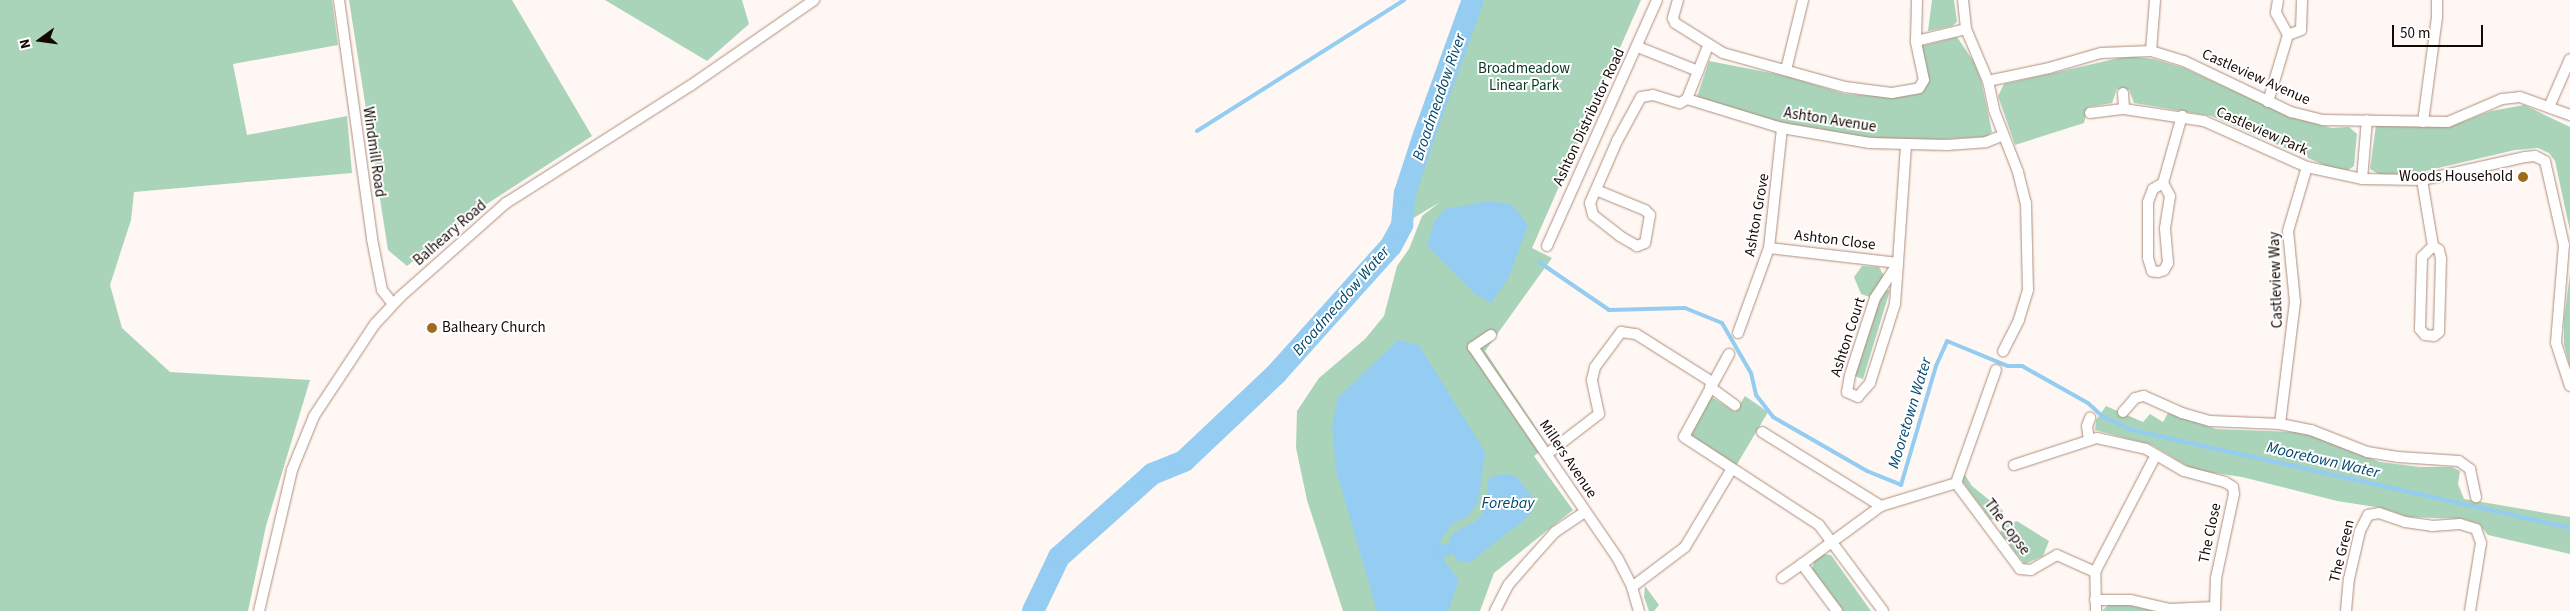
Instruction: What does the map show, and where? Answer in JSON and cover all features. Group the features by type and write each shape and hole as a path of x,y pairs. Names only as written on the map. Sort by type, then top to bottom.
{"street":[{"name":"Windmill Road","path":"339,0 370,223 382,290 393,304"},
{"name":"Balheary Road","path":"259,611 292,470 314,416 375,324 393,304 506,203 690,86 814,0"},
{"name":"Ashton Distributor Road","path":"1547,246 1638,47 1657,0"},
{"path":"1678,0 1673,18 1675,23 1702,37 1708,46 1743,61 1786,70 1845,87 1892,93 1914,91 1924,80 1916,41 1917,0"},
{"path":"1786,70 1803,0"},
{"path":"1963,0 1966,29 1988,81 2002,136 2018,172 2026,203 2030,260 2024,306 2003,351"},
{"path":"2151,51 2155,0"},
{"path":"2268,102 2288,35 2276,13 2278,0"},
{"path":"2288,35 2301,30 2302,0"},
{"path":"2423,122 2437,17 2436,0"},
{"path":"1916,41 1966,29"},
{"path":"1687,100 1708,46"},
{"path":"1638,47 1698,70"},
{"name":"Castleview Avenue","path":"1988,81 2049,68 2101,53 2151,51 2184,61 2268,102 2323,120 2448,122 2502,99 2520,97 2570,115"},
{"path":"2549,107 2570,59"},
{"path":"2123,93 2124,109"},
{"name":"Ashton Avenue","path":"1596,190 1641,97 1653,95 1680,103 1687,100 1782,128 1861,142 1906,145 1986,142 2002,136"},
{"name":"Castleview Park","path":"2090,112 2124,109 2182,116 2225,128 2306,167 2362,179 2422,180 2525,157 2535,156 2545,161 2561,223 2563,268 2556,343 2570,386"},
{"path":"2163,183 2170,196 2165,228 2170,250 2168,263 2164,270 2158,272 2152,271 2148,258 2148,202 2154,189 2163,183 2182,116"},
{"path":"2362,179 2367,120"},
{"name":"Ashton Grove","path":"1738,333 1769,248 1782,128"},
{"name":"Ashton Court","path":"1898,263 1875,298 1850,375 1847,392 1858,397 1870,383 1895,304 1898,263 1906,145"},
{"name":"Castleview Way","path":"2280,424 2295,302 2288,231 2306,167"},
{"path":"2422,180 2433,246 2439,250 2441,258 2439,332 2434,336 2424,335 2420,329 2422,257 2433,246"},
{"path":"1596,190 1644,210 1650,215 1645,243 1637,246 1631,243 1593,215 1590,203 1596,190"},
{"name":"Ashton Close","path":"1769,248 1898,263"},
{"path":"1547,454 1598,414 1592,380 1595,367 1622,332 1636,334 1711,385 1735,405"},
{"name":"Millers Avenue","path":"1491,334 1473,347 1618,559 1632,587 1638,611"},
{"path":"1729,354 1684,437 1731,470 1814,520 1832,541 1883,611"},
{"path":"1782,578 1881,506 1956,483 1959,466 1996,370"},
{"path":"2123,412 2135,398 2144,396 2182,413 2210,420 2280,424 2311,430 2367,452 2398,458 2459,461 2470,469 2476,497"},
{"path":"2089,440 2087,426 2090,418"},
{"path":"1762,432 1881,506"},
{"name":"The Close","path":"2014,464 2089,440 2130,443 2156,454 2184,471 2225,482 2232,487 2234,494 2216,578 2214,609"},
{"path":"2156,454 2095,572 2096,606 2131,600 2169,609 2214,609"},
{"path":"1632,587 1685,547 1731,470"},
{"name":"The Copse","path":"1956,483 2020,569 2031,570 2057,555 2095,572"},
{"path":"1495,611 1509,584 1555,532 1585,512"},
{"name":"The Green","path":"2346,611 2349,579 2360,531 2368,515 2379,513 2406,522 2432,526 2460,524 2476,529 2480,544 2470,611"},
{"path":"1802,564 1837,611"}],"green space":[{"path":"0,0 332,0 338,45 233,64 247,135 347,116 352,173 134,192 131,220 110,285 122,328 170,372 310,380 266,526 248,611 0,611"},
{"path":"349,0 512,0 592,136 479,209 407,266 388,250"},
{"path":"605,0 742,0 749,24 707,61"},
{"name":"Broadmeadow Linear Park","path":"1471,0 1641,0 1532,248 1552,258 1485,351 1548,446 1534,456 1573,510 1494,573 1480,611 1343,611 1307,500 1296,448 1297,411 1319,378 1365,339 1384,316 1397,266 1409,249 1422,216 1440,202 1402,225 1405,193 1422,132"},
{"path":"1932,0 1954,0 1957,22 1952,26 1928,31"},
{"path":"1957,37 1974,62 1981,80 1992,132 1986,137 1908,141 1836,134 1783,124 1697,97 1709,61 1786,76 1845,94 1876,96 1918,93 1926,87 1927,80 1922,46"},
{"path":"2128,56 2154,59 2184,68 2290,117 2332,128 2349,127 2357,134 2354,166 2348,170 2331,168 2211,116 2134,103 2129,90 2117,89 2112,103 2088,107 2084,123 2015,145 1998,96 2004,84"},
{"path":"2524,105 2570,127 2570,231 2555,161 2549,153 2538,148 2515,150 2421,172 2382,176 2370,169 2376,125 2449,127 2491,111"},
{"path":"1862,266 1879,267 1884,276 1870,297 1861,294 1854,277"},
{"path":"2570,274 2570,368 2564,344 2564,319"},
{"path":"1886,290 1890,290 1863,379 1855,376 1879,302"},
{"path":"1710,396 1735,412 1745,396 1768,412 1736,466 1692,437 1690,431"},
{"path":"2106,406 2143,422 2150,414 2163,422 2168,413 2216,429 2295,432 2317,437 2380,462 2420,467 2452,467 2460,471 2458,484 2464,499 2570,517 2570,554 2488,535 2479,524 2464,519 2408,517 2382,508 2337,501 2242,477 2194,470 2152,445 2095,430 2096,420"},
{"path":"1963,472 1972,486 2003,511 2000,516 1991,520 1963,482"},
{"path":"2017,521 2049,541 2043,556 2025,564 2000,534 2002,526"},
{"path":"1822,554 1831,555 1871,611 1843,611 1812,569 1814,561"},
{"path":"1645,586 1659,605 1654,611 1649,611 1644,597"},
{"path":"2109,604 2123,604 2154,611 2102,611"}],"water":[{"path":"1490,201 1512,205 1528,225 1509,277 1491,303 1474,293 1427,246 1434,222 1445,209"},
{"path":"1398,340 1419,345 1485,452 1479,497 1475,507 1468,516 1453,523 1440,541 1445,562 1459,580 1448,611 1377,611 1336,470 1332,426 1338,398"},
{"name":"Forebay","path":"1503,474 1516,476 1530,494 1533,508 1530,515 1469,563 1456,560 1449,540 1454,532 1478,520 1484,510 1489,478"}],"waterway":[{"path":"1197,131 1404,0"},
{"name":"Broadmeadow Water","path":"1033,611 1059,557 1152,474 1184,461 1276,374 1391,246 1402,225 1405,193 1473,0"},
{"name":"Mooretown Water","path":"1539,262 1609,310 1685,308 1722,323 1751,373 1756,395 1773,417 1867,471 1901,485 1936,366 1947,341 2008,366 2022,366 2088,403 2103,417 2132,430 2570,528"},
{"path":"1441,551 1450,549"}],"place":[{"name":"Woods Household","path":"2523,177"},
{"name":"Balheary Church","path":"432,328"}],"water label":[{"name":"Broadmeadow River","path":"1439,97"}]}
